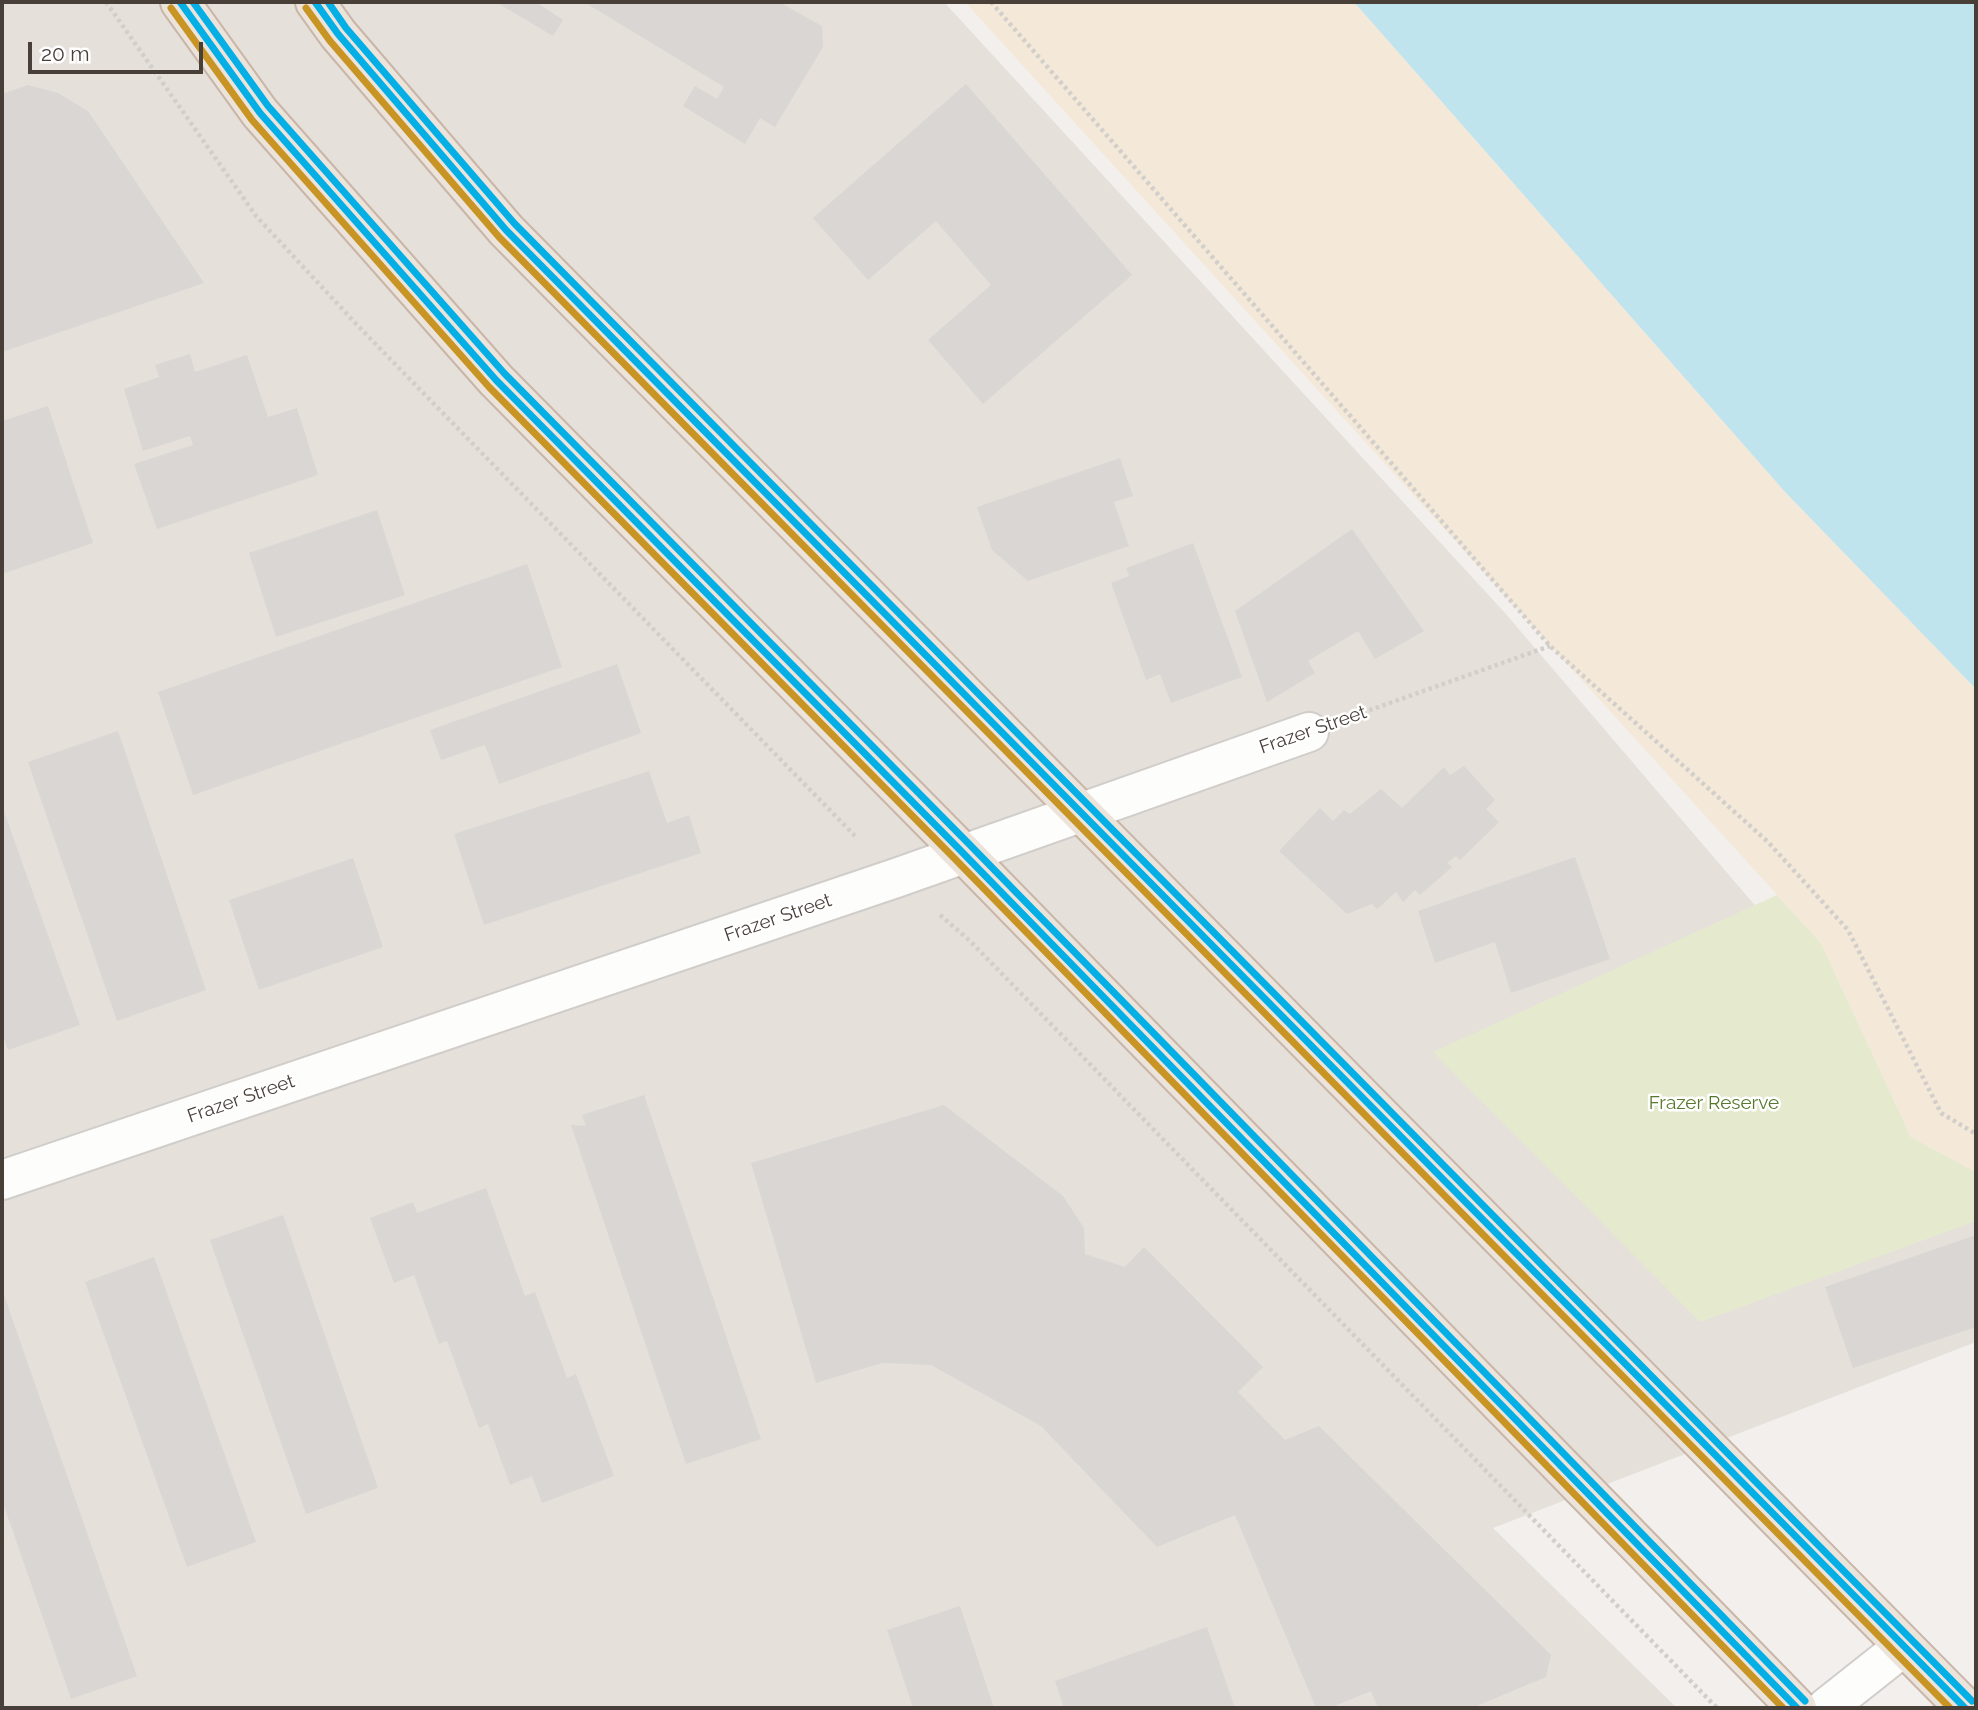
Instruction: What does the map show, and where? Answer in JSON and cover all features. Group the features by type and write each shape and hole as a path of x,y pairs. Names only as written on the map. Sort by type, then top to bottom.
{"highway":[{"path":"180,2 260,113 496,380 963,853 1797,1708"},
{"path":"315,2 338,34 506,230 1965,1708"}],"street":[{"name":"Frazer Street","path":"2,1180 963,853 1309,732"},
{"path":"1826,1708 1903,1647"}],"path":[{"path":"991,2 1550,646 1768,842 1848,930 1941,1113 1976,1133"},
{"name":"Frazer Street","path":"1309,732 1550,646"}],"shaded area":[{"path":"2,2 944,2 1505,613 1770,923 1903,1151 1976,1195 1976,1342 1493,1528 1677,1708 2,1708"}],"green space":[{"name":"Frazer Reserve","path":"1777,895 1821,943 1911,1137 1976,1172 1976,1221 1700,1322 1433,1052"}],"sand":[{"path":"965,2 1354,2 1786,493 1976,689 1976,1172 1911,1137 1821,943"}],"water":[{"path":"1354,2 1976,2 1976,689 1786,493"}],"building":[{"path":"496,2 541,2 539,4 563,20 553,36"},
{"path":"584,2 779,2 822,26 823,47 775,127 760,118 745,144 683,106 695,86 717,99 724,87"},
{"path":"966,84 1132,275 983,404 928,340 991,285 936,221 868,280 813,218"},
{"path":"28,85 58,93 88,111 204,283 2,352 2,94"},
{"path":"190,354 195,372 247,355 268,417 297,408 318,475 157,529 134,464 193,445 190,436 143,451 124,389 159,377 155,365"},
{"path":"48,406 93,543 2,574 2,421"},
{"path":"1120,458 1133,496 1114,502 1129,546 1028,581 992,550 977,507"},
{"path":"377,510 405,595 276,637 249,553"},
{"path":"1352,529 1424,631 1375,659 1358,631 1308,661 1315,673 1267,702 1235,611"},
{"path":"1193,543 1242,677 1171,703 1160,674 1146,680 1111,583 1129,576 1126,568"},
{"path":"527,564 562,667 193,795 158,692"},
{"path":"617,664 641,733 499,784 485,745 441,760 430,730"},
{"path":"118,731 206,990 117,1021 28,762"},
{"path":"1464,766 1495,800 1486,809 1499,822 1460,860 1456,856 1447,863 1452,867 1420,895 1415,890 1403,902 1396,892 1377,909 1372,904 1347,914 1279,851 1320,808 1333,821 1344,810 1350,814 1381,789 1402,808 1444,767 1450,775"},
{"path":"649,771 667,823 689,815 701,853 484,925 454,834"},
{"path":"2,806 80,1025 8,1050 2,1033"},
{"path":"1575,857 1610,959 1511,993 1495,942 1435,963 1418,911"},
{"path":"353,858 383,947 259,990 229,900"},
{"path":"644,1095 761,1439 686,1464 571,1125 586,1126 582,1115"},
{"path":"944,1105 1063,1196 1084,1228 1085,1254 1125,1267 1144,1247 1263,1367 1238,1392 1285,1440 1319,1426 1551,1655 1546,1677 1472,1708 1378,1708 1371,1691 1330,1708 1316,1708 1235,1515 1157,1547 1041,1426 931,1365 882,1363 816,1383 751,1163"},
{"path":"486,1188 525,1296 535,1292 567,1378 576,1374 614,1476 542,1503 532,1476 510,1485 488,1424 479,1428 447,1341 439,1344 414,1275 394,1283 370,1218 413,1202 417,1213"},
{"path":"283,1215 378,1488 306,1514 210,1240"},
{"path":"1976,1235 1976,1327 1853,1368 1825,1287"},
{"path":"154,1257 256,1542 187,1567 85,1282"},
{"path":"4,1295 137,1676 71,1699 2,1500"},
{"path":"960,1606 994,1708 913,1708 887,1630"},
{"path":"1207,1627 1235,1708 1064,1708 1055,1681"}],"transit line":[{"path":"180,2 260,113 496,380 963,853 1797,1708"},
{"path":"193,2 268,106 504,373 971,846 1805,1701"},
{"path":"315,2 338,34 506,230 1965,1708"},
{"path":"328,2 346,28 514,223 1972,1701"},
{"path":"171,8 252,120 489,387 956,860 1783,1708"},
{"path":"306,8 330,41 499,237 1950,1708"}]}
